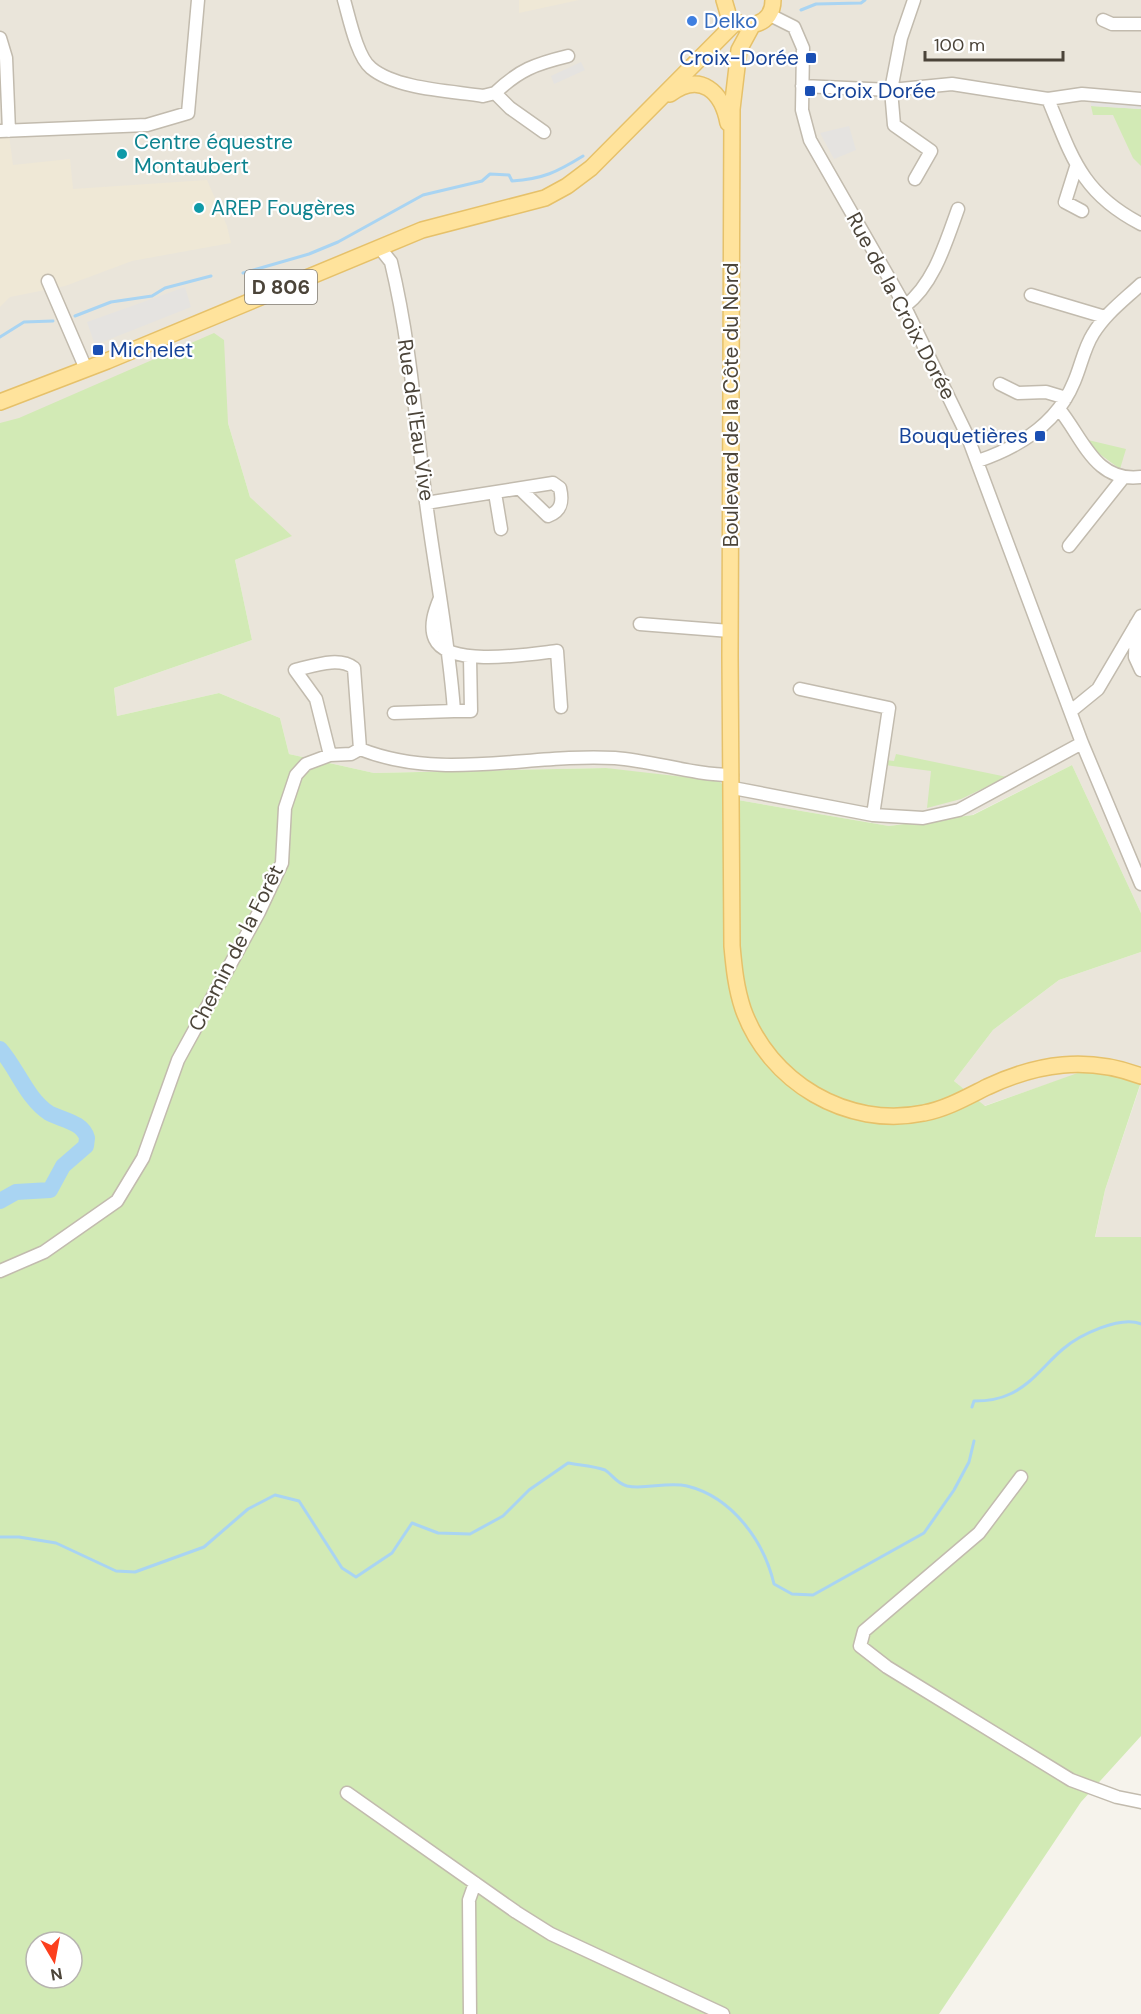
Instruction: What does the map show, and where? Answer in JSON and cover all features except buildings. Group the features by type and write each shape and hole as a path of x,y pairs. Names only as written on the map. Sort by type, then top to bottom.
{"main road":[{"path":"724,0 725,10 735,22 752,26 760,23 771,7"},
{"name":"D 806","path":"0,402 86,369 379,247 462,218 545,198 573,182 604,155 735,22"},
{"name":"Boulevard de la Côte du Nord","path":"752,26 739,50 732,109 730,631 733,781 732,946 735,981 753,1032 765,1051 791,1080 812,1094 838,1106 863,1113 893,1116 924,1113 952,1104 1012,1075 1068,1063 1092,1063 1119,1068 1141,1076"},
{"path":"604,155 673,91 690,84 701,84 718,95 726,111 732,143"}],"street":[{"path":"0,38 6,58 5,131 147,125 189,113 198,0"},
{"path":"344,0 352,33 369,68 392,80 483,96 495,93 518,73 534,64 568,56"},
{"path":"915,0 902,38 891,90 894,125 931,151 915,179"},
{"name":"Rue de la Croix Dorée","path":"771,7 794,27 803,48 802,110 810,140 905,306 978,461 1082,743 1141,884"},
{"path":"1103,20 1112,24 1141,24"},
{"path":"802,86 891,90 952,84 1048,99 1082,94 1141,99"},
{"path":"495,93 510,108 544,132"},
{"path":"1048,99 1076,167 1089,186 1121,214 1141,224"},
{"path":"1076,167 1065,202 1082,212"},
{"path":"905,306 919,296 924,287 945,245 958,209"},
{"name":"Rue de l'Eau Vive","path":"379,247 391,262 414,391 426,503 450,653 454,711"},
{"path":"48,281 86,369"},
{"path":"978,461 1006,452 1020,443 1062,404 1092,336 1105,317 1141,284"},
{"path":"1031,295 1105,317"},
{"path":"1000,384 1018,393 1046,392 1062,404 1092,459 1102,468 1123,478 1141,477"},
{"path":"1069,546 1123,478"},
{"path":"426,503 520,489"},
{"path":"495,493 501,528"},
{"path":"1071,711 1098,689 1139,619"},
{"path":"1139,619 1135,657 1141,670"},
{"path":"640,624 730,631"},
{"path":"450,653 470,657 557,651 561,707"},
{"path":"394,713 471,711 470,657"},
{"path":"330,755 316,699 295,670 335,662 348,663 354,668 360,749"},
{"path":"800,689 890,708 873,815"},
{"name":"Chemin de la Forêt","path":"0,1271 44,1252 117,1202 142,1158 178,1060 259,912 282,863 285,808 296,775 306,764 330,755 351,754 360,749 397,760 441,766 614,758 733,781 873,815 922,818 959,810 1082,743"},
{"path":"1021,1477 979,1533 864,1631 860,1646 887,1667 1071,1780 1117,1797 1141,1802"},
{"path":"347,1793 551,1934 723,2014"},
{"path":"470,2014 469,1900 476,1883"}],"shaded area":[{"path":"0,0 1141,0 1141,913 1072,765 972,815 889,826 738,800 606,768 374,773 289,754 280,718 219,693 117,716 114,688 252,640 235,560 291,536 250,497 228,423 0,446"},
{"path":"519,0 579,0 519,13"},
{"path":"581,62 585,70 554,84 551,76"},
{"path":"1091,99 1141,101 1141,109 1091,106"},
{"path":"849,126 856,150 834,159 820,133"},
{"path":"0,135 9,135 13,165 70,159 73,189 207,180 227,226 231,243 132,261 65,286 10,297 0,307"},
{"path":"185,287 191,307 95,345 87,322"},
{"path":"1141,952 1141,1237 1095,1238 1105,1190 1140,1086 1086,1071 984,1106 954,1081 993,1030 1059,980"}],"green space":[{"path":"1091,106 1141,109 1141,166 1133,158 1113,115 1093,115"},
{"path":"214,333 224,340 228,423 250,497 292,536 235,560 252,640 114,688 117,716 219,693 280,718 289,754 374,773 606,768 719,781 738,800 889,826 973,815 1072,765 1141,913 1141,952 1059,980 993,1030 954,1081 985,1106 1086,1070 1113,1075 1140,1085 1105,1190 1095,1237 1141,1237 1141,1736 1081,1802 939,2014 0,2014 0,423 19,418"},
{"path":"1088,440 1126,449 1120,469 1097,452"},
{"path":"896,754 1007,777 961,799 927,808 931,771 885,765 886,760 894,761"}],"waterway":[{"path":"801,10 816,4 861,3 865,0"},
{"path":"243,273 309,254 338,242 423,195 482,181 490,174 509,175 512,181 541,176 583,156"},
{"path":"75,316 111,302 152,296 165,288 211,276"},
{"path":"0,337 24,322 53,321"},
{"path":"0,1049 34,1100 49,1113 77,1125 87,1138 86,1146 63,1166 50,1190 16,1192 0,1201"},
{"path":"972,1407 974,1401 997,1399 1018,1390 1063,1349 1089,1333 1123,1322 1141,1324"},
{"path":"0,1537 19,1537 56,1543 116,1571 135,1572 204,1547 248,1509 275,1495 299,1501 342,1568 356,1577 392,1553 412,1523 438,1533 470,1534 503,1516 529,1490 568,1463 605,1470 627,1486 687,1486 718,1500 744,1523 754,1537 763,1552 774,1584 792,1594 813,1595 924,1533 954,1490 969,1462 974,1441"}],"place":[{"name":"Delko","path":"692,21"},
{"name":"Croix-Dorée","path":"811,58"},
{"name":"Croix Dorée","path":"810,91"},
{"name":"Centre équestre Montaubert","path":"122,154"},
{"name":"AREP Fougères","path":"199,208"},
{"name":"Michelet","path":"98,350"},
{"name":"Bouquetières","path":"1040,436"}]}
